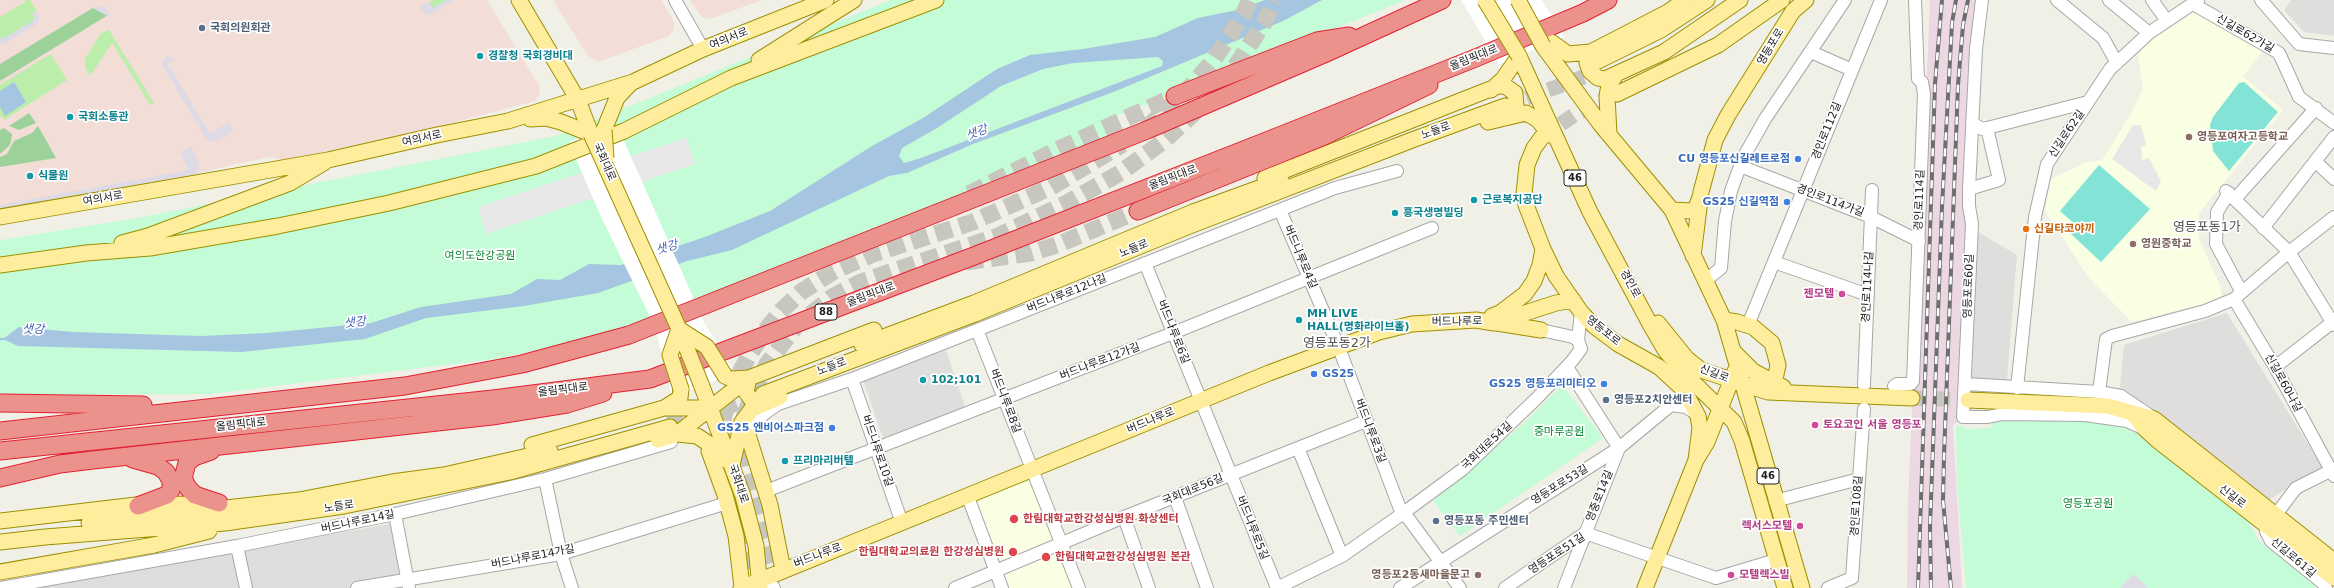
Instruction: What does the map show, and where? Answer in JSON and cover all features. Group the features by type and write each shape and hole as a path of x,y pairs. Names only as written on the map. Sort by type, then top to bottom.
{"highway":[{"name":"올림픽대로","path":"0,431 405,386 522,364 629,335 1140,132 1442,0"},
{"name":"올림픽대로","path":"0,451 493,399 650,378 974,256 1473,59 1583,13 1608,0"},
{"path":"1175,96 1317,41 1367,34"},
{"path":"1138,211 1324,136 1415,93 1473,59"},
{"path":"0,470 492,416 567,404 650,378"},
{"path":"0,403 211,407"},
{"path":"219,502 194,495 188,488 183,478 184,469 187,463 194,457 230,444"},
{"path":"117,457 146,461 158,466 166,472 171,481 171,490 167,495 138,506"},
{"path":"0,478 60,464"}],"main road":[{"name":"국회대로","path":"519,0 597,132 606,169 679,329 732,465 743,496 765,583"},
{"name":"여의서로","path":"0,217 328,160 437,135 508,121 633,82 703,49 826,0"},
{"path":"0,265 86,253 150,248 285,224 389,204 536,166 624,132 731,78 854,0"},
{"path":"731,78 936,0"},
{"name":"경인로","path":"1485,0 1519,56 1590,212 1681,378 1721,408 1734,422 1742,442 1785,588"},
{"path":"1518,0 1609,134 1672,210 1724,320 1735,358 1737,382 1721,408 1707,442 1696,460 1645,588"},
{"path":"1593,62 1685,0"},
{"path":"1547,44 1568,54 1593,62 1661,30 1707,0"},
{"path":"1726,0 1664,40 1587,63 1590,71 1598,78 1605,79 1664,52 1740,0"},
{"path":"1617,94 1718,45 1782,0"},
{"name":"영등포로","path":"1693,256 1701,195 1715,140 1728,115 1796,5 1806,0"},
{"path":"1519,56 1503,79 1501,103 1532,116 1563,151"},
{"path":"1609,134 1609,85 1617,74"},
{"path":"508,121 546,118 597,132 616,98 633,82"},
{"name":"노들로","path":"759,390 1193,212 1501,103"},
{"name":"노들로","path":"759,390 1001,303 1187,227 1299,192 1399,152 1501,103"},
{"name":"영등포로","path":"1542,137 1534,148 1527,165 1524,194 1526,205 1543,249 1556,276 1577,306 1618,344 1681,378"},
{"path":"86,253 148,236 299,179 328,160"},
{"path":"265,192 284,179 287,172 284,167"},
{"path":"1672,210 1692,211 1696,208 1701,195"},
{"path":"1476,320 1500,313 1525,294 1534,281 1540,265 1543,249"},
{"name":"신길로","path":"1637,297 1694,365 1706,372 1737,382 1798,392 1912,398"},
{"name":"버드나루로","path":"742,588 765,583 783,570 1032,471 1201,400 1379,332 1412,324 1476,320 1494,323 1542,308 1577,306"},
{"path":"1541,330 1535,323 1535,316 1542,308"},
{"path":"1724,320 1748,325 1768,338 1776,350 1778,365 1774,388 1759,402 1753,424"},
{"path":"1494,323 1541,330"},
{"path":"669,422 680,398 681,389 670,355 679,329 707,347 725,376 759,390"},
{"name":"신길로","path":"1735,358 1774,388"},
{"path":"1681,378 1702,414 1699,422 1696,460"},
{"name":"46","path":"1737,382 1753,424 1802,588"},
{"path":"669,422 759,390"},
{"path":"732,465 742,422 751,410 759,390"},
{"name":"신길로","path":"1968,400 2099,405 2132,413 2150,424 2272,520 2334,561"},
{"path":"669,422 710,408"},
{"path":"669,422 688,434 703,439 717,449 732,465"},
{"name":"노들로","path":"0,533 225,510 258,511 299,500 392,482 444,475 669,422"},
{"name":"노들로","path":"0,542 258,511 394,497 510,472 669,422"},
{"path":"746,434 766,491 783,570"},
{"path":"709,449 728,503 736,536 742,588"},
{"path":"0,521 138,506 219,502 258,511"},
{"path":"0,572 154,545 258,511"},
{"name":"신길로","path":"2272,520 2334,578"}],"street":[{"path":"675,0 703,49"},
{"path":"1705,281 1721,268 1725,221 1740,166 1752,140 1845,0"},
{"name":"경인로112길","path":"1748,325 1881,0"},
{"name":"경인로114길","path":"1894,386 1897,384 1911,384 1912,381 1924,94 1922,82 1918,79 1915,0"},
{"name":"영등포로60길","path":"1982,0 1976,49 1972,123 1969,189 1969,206 1972,224 1966,384 1963,417 1988,417 2002,414 2085,415 2150,424"},
{"path":"2057,0 2103,38 2117,63"},
{"path":"2109,0 2150,33"},
{"path":"2152,0 2168,21"},
{"path":"2261,0 2299,44 2334,48"},
{"name":"신길로62길","path":"2017,388 2035,217 2047,164 2110,69 2150,33 2196,2"},
{"name":"신길로62가길","path":"2196,2 2279,53 2299,97 2334,122"},
{"path":"2279,53 2294,38"},
{"path":"1811,52 1852,70"},
{"path":"1972,123 1982,129 2088,102"},
{"path":"2238,295 2216,244 2217,212 2230,194 2316,108"},
{"path":"1969,189 2000,180 1987,128"},
{"path":"2263,228 2334,137"},
{"path":"2316,162 2334,179"},
{"name":"경인로114가길","path":"1740,166 1871,217 1919,241"},
{"name":"버드나루로12나길","path":"746,434 765,413 778,404 852,379 1342,186 1397,171"},
{"name":"경인로114나길","path":"1864,384 1872,190"},
{"path":"2230,194 2289,252 2334,323 2275,367"},
{"name":"버드나루로4길","path":"1280,210 1339,348"},
{"path":"2098,392 2106,340 2112,336 2205,310 2238,295 2289,252 2334,217"},
{"name":"버드나루로12가길","path":"766,491 1004,399 1432,228"},
{"path":"1774,262 1868,295"},
{"name":"버드나루로6길","path":"1145,263 1201,400"},
{"name":"신길로60나길","path":"2238,295 2275,367 2333,472"},
{"path":"1541,330 1578,340 1577,306"},
{"name":"버드나루로8길","path":"977,330 1080,588"},
{"name":"국회대로54길","path":"1277,588 1342,556 1402,514 1463,468 1567,367 1581,349 1578,340"},
{"name":"버드나루로3길","path":"1339,348 1402,514"},
{"path":"1567,367 1619,448"},
{"path":"1681,378 1671,405 1686,407 1699,422"},
{"name":"버드나루로10길","path":"852,379 902,523"},
{"path":"1966,384 2098,392 2121,396 2139,407 2150,424"},
{"name":"버드나루로5길","path":"1201,400 1277,588"},
{"name":"영등포로53길","path":"1400,588 1440,560 1619,448 1671,405"},
{"name":"경인로108길","path":"1828,588 1852,578 1864,409"},
{"name":"국회대로56길","path":"955,588 1124,517 1366,421"},
{"name":"버드나루로14길","path":"0,588 237,546 395,514 545,479 674,441 690,441 709,449"},
{"path":"1298,448 1342,556"},
{"name":"영중로14길","path":"1564,588 1619,448"},
{"path":"2272,520 2296,488 2333,472"},
{"path":"545,479 561,554 572,588"},
{"path":"1775,501 1859,479"},
{"path":"968,497 1002,588"},
{"path":"1175,497 1207,588"},
{"name":"버드나루로14가길","path":"357,588 408,583 561,554 728,503"},
{"path":"395,514 408,583"},
{"path":"1402,514 1408,518 1460,588"},
{"path":"1124,517 1149,588"},
{"name":"신길로61길","path":"2272,520 2266,531 2271,541 2323,583 2326,588"},
{"name":"영등포로51길","path":"1505,588 1586,533 1657,558"},
{"path":"237,546 246,588"},
{"path":"1657,558 1717,585 1776,560"}],"shaded area":[{"path":"0,0 487,0 540,87 540,93 535,101 362,145 281,160 271,157 187,176 0,210"},
{"path":"447,0 454,0 429,15 424,13 420,7 429,2 433,8"},
{"path":"553,0 661,0 674,22 674,29 669,36 598,62 587,55"},
{"path":"690,0 762,0 710,19 702,17"},
{"path":"1930,0 1978,0 1966,220 1963,419 1953,425 1962,588 1907,588 1908,501"},
{"path":"2291,0 2334,0 2334,36 2304,32 2284,10"},
{"path":"100,6 106,8 111,18 93,8"},
{"path":"2198,10 2267,45 2243,76 2283,110 2199,213 2199,239 2220,285 2222,299 2132,322 2089,278 2045,211 2051,179 2084,163 2102,160 2131,114 2143,88 2138,57 2144,45"},
{"path":"37,11 39,19 37,24 4,44 0,44 0,36 2,39 35,20 32,14"},
{"path":"167,56 175,59 168,64 210,134 229,122 233,131 215,142 207,140 163,66 162,62"},
{"path":"2244,82 2278,112 2229,171 2213,151 2210,125 2213,117 2239,83"},
{"path":"2133,125 2141,125 2146,145 2141,147 2142,160 2149,158 2161,181 2156,191 2112,159"},
{"path":"686,138 695,164 486,234 478,207"},
{"path":"191,146 200,165 199,171 194,175 0,209 0,205 189,170 180,153"},
{"path":"2099,165 2150,209 2101,262 2070,233 2076,225 2060,211"},
{"path":"1976,231 2017,255 2007,380 1972,378"},
{"path":"2227,313 2322,467 2267,501 2120,387 2124,345"},
{"path":"946,350 966,409 883,438 863,380"},
{"name":"한림대학교한강성심병원 화상센터","path":"1032,471 1077,588 1002,588 969,496"},
{"path":"395,523 405,579 351,588 25,588"},
{"path":"2133,574 2148,588 2120,588"}],"green space":[{"path":"24,0 30,0 37,11 32,14 35,20 2,40 0,36 0,17 25,2"},
{"path":"433,0 447,0 433,9 429,2"},
{"name":"여의도한강공원","path":"891,0 1406,0 1102,122 1108,137 610,334 501,358 211,394 0,395 0,240 132,219 556,136"},
{"path":"93,8 108,15 0,81 0,64"},
{"path":"109,30 154,103 150,105 112,43 90,76 85,67 85,59 101,33"},
{"path":"51,54 67,80 4,120 0,115 0,85"},
{"path":"29,113 36,123 19,130 9,126"},
{"path":"38,126 56,158 0,167 0,157 7,154 14,141 32,133"},
{"path":"4,128 12,134 10,145 0,154 0,130"},
{"name":"중마루공원","path":"1562,385 1603,438 1460,536 1433,501 1524,423"},
{"name":"영등포공원","path":"1999,419 2089,419 2113,424 2151,439 2245,515 2259,541 2311,581 2316,588 1966,588 1957,484 1956,428 1957,425 1968,429 1991,428 1992,422"}],"water":[{"path":"1265,0 1322,0 1283,21 1116,91 973,144 907,173 889,176 732,250 687,261 598,293 524,306 426,318 365,339 241,352 18,346 3,339 19,327 73,332 201,336 267,333 371,323 421,307 511,294 537,279 560,280 589,264 621,265 705,237 770,211 872,146 923,118 997,69 1030,55 1083,49 1155,37 1198,18 1237,10","holes":["1158,57 1163,61 1162,66 921,158 904,163 899,156 902,148 937,128 1001,86 1043,69 1073,63"]},
{"path":"14,82 26,102 5,116 0,107 0,91"}],"pier":[{"path":"1461,0 1542,0 1564,37 1499,64"},
{"path":"617,125 705,324 735,373 672,396 655,327 602,219 576,159 570,141"}],"waterway":[{"name":"샛강","path":"0,339 6,339"}],"tunnel":[{"path":"1145,129 1183,95 1213,61 1243,15 1250,0"},
{"path":"770,588 771,564 745,475 739,444 745,414 767,364 796,326 832,297 861,282 998,236 1067,203 1120,173 1165,140 1194,113 1231,73 1264,23 1274,0"},
{"path":"1505,106 1597,72"},
{"path":"1542,137 1574,115 1617,94"},
{"path":"969,194 1059,149 1175,96"},
{"path":"720,445 724,415 733,385 765,331 781,311 801,292 834,271 873,254 973,222 1051,187 1123,144"},
{"path":"966,262 1031,253 1057,245 1138,211"},
{"path":"701,417 761,394"},
{"path":"1912,398 1968,400"},
{"path":"667,419 694,408"},
{"path":"740,528 747,561 747,588"}],"railway":[{"path":"1918,588 1935,84 1942,0"},
{"path":"1931,588 1930,526 1942,207 1952,23 1956,0"},
{"path":"1951,588 1943,500 1944,456 1958,85 1963,25 1968,0"}],"place":[{"name":"국회의원회관","path":"202,28"},
{"name":"경찰청 국회경비대","path":"480,56"},
{"name":"국회소통관","path":"70,117"},
{"name":"영등포여자고등학교","path":"2189,137"},
{"name":"CU 영등포신길레트로점","path":"1798,159"},
{"name":"식물원","path":"30,176"},
{"name":"근로복지공단","path":"1474,200"},
{"name":"GS25 신길역점","path":"1787,202"},
{"name":"흥국생명빌딩","path":"1395,213"},
{"name":"신길타코야끼","path":"2026,229"},
{"name":"영원중학교","path":"2133,244"},
{"name":"젠모텔","path":"1842,294"},
{"name":"MH LIVE HALL(명화라이브홀)","path":"1299,320"},
{"name":"GS25","path":"1314,374"},
{"name":"102;101","path":"923,380"},
{"name":"GS25 영등포리미티오","path":"1604,384"},
{"name":"영등포2치안센터","path":"1606,400"},
{"name":"토요코인 서울 영등포","path":"1815,425"},
{"name":"GS25 엔비어스파크점","path":"832,428"},
{"name":"프리마리버텔","path":"785,461"},
{"name":"한림대학교한강성심병원 화상센터","path":"1014,519"},
{"name":"영등포동 주민센터","path":"1436,521"},
{"name":"렉서스모텔","path":"1800,526"},
{"name":"한림대학교의료원 한강성심병원","path":"1013,552"},
{"name":"한림대학교한강성심병원 본관","path":"1046,557"},
{"name":"영등포2동새마을문고","path":"1478,575"},
{"name":"모텔렉스빌","path":"1731,575"}],"district":[{"name":"영등포동1가","path":"2207,228"},
{"name":"영등포동2가","path":"1337,344"}]}
